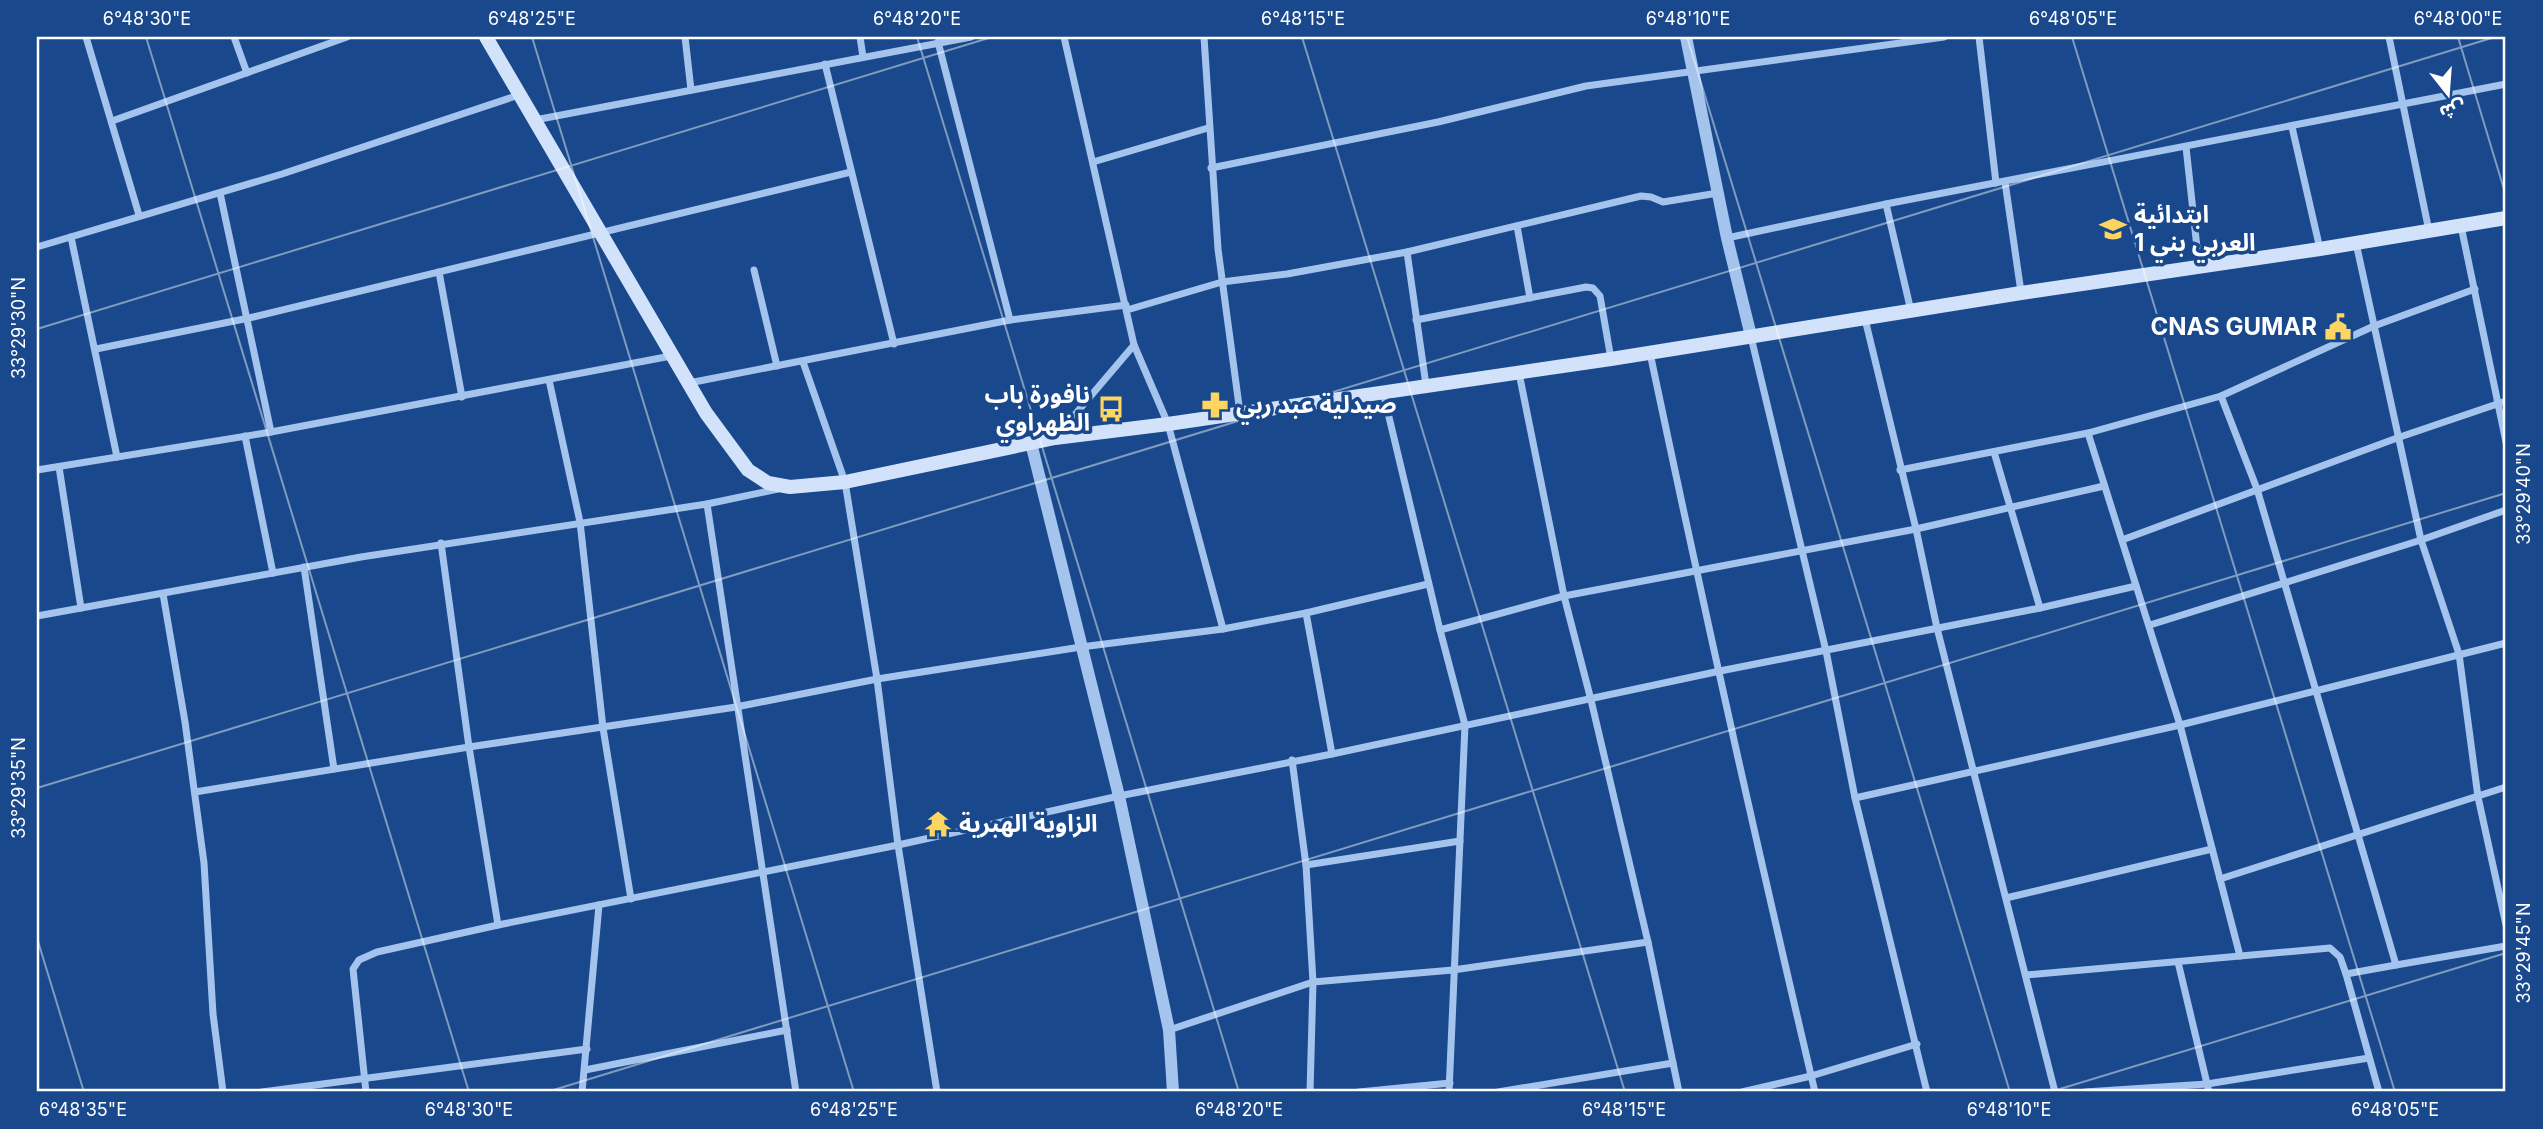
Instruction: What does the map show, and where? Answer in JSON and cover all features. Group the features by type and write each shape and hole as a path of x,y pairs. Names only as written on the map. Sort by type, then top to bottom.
{"main road":[{"path":"486,37 670,355 732,450 757,477 768,483 790,487 845,482 1055,438 1519,373 2506,218"}],"street":[{"path":"86,37 139,215"},
{"path":"234,37 247,73"},
{"path":"112,121 347,37"},
{"path":"685,37 691,90"},
{"path":"860,37 863,57"},
{"path":"534,120 937,41 971,37"},
{"path":"1064,37 1135,345 1168,424 1223,629"},
{"path":"1204,37 1208,128 1222,282 1240,413"},
{"path":"1686,37 1727,238 1826,650 1855,798 1927,1092"},
{"path":"1211,167 1438,122 1586,86 1944,37"},
{"path":"1979,37 2021,293"},
{"path":"2389,37 2429,231"},
{"path":"937,41 1010,320"},
{"path":"825,64 894,344"},
{"path":"1727,238 1886,204 2506,84"},
{"path":"37,247 220,192 519,95"},
{"path":"2292,127 2320,249"},
{"path":"1093,162 1208,128"},
{"path":"2186,147 2199,267"},
{"path":"96,349 249,318 851,172"},
{"path":"220,192 249,318 271,432"},
{"path":"687,383 1010,320 1127,307 1222,282 1287,274 1407,252 1641,196 1663,202 1718,193"},
{"path":"1886,204 1911,312"},
{"path":"1517,226 1530,298"},
{"path":"2462,226 2502,402 2506,442"},
{"path":"71,237 117,457"},
{"path":"2356,243 2421,540 2459,654 2478,797 2506,925"},
{"path":"1407,252 1426,386"},
{"path":"754,270 777,366"},
{"path":"439,272 462,397"},
{"path":"1416,320 1586,287 1596,290 1600,296 1611,359"},
{"path":"1900,470 2088,433 2221,396 2374,326 2475,289"},
{"path":"1865,319 1916,528 1937,628 2055,1092"},
{"path":"1055,438 1135,345"},
{"path":"1650,353 1696,572 1815,1092"},
{"path":"37,470 271,432 670,355"},
{"path":"803,362 845,482 877,679 898,845 937,1092"},
{"path":"1519,373 1564,596 1648,942 1679,1092"},
{"path":"549,380 580,522 603,728 631,899"},
{"path":"1359,1092 1450,1088 1465,725 1382,391"},
{"path":"2221,396 2257,489 2396,965"},
{"path":"2122,540 2502,402"},
{"path":"2088,433 2180,725 2240,956"},
{"path":"245,436 273,573"},
{"path":"1031,443 1119,796 1169,1030 1173,1092"},
{"path":"1994,452 2040,608"},
{"path":"59,467 81,608"},
{"path":"1440,630 1564,596 1916,528 2104,486"},
{"path":"37,616 441,543 707,504 790,487"},
{"path":"707,504 796,1092"},
{"path":"2150,625 2421,540 2506,510"},
{"path":"441,543 469,747 498,925"},
{"path":"304,567 334,769"},
{"path":"195,792 736,707 877,679 1081,647 1223,629 1306,613 1428,584"},
{"path":"366,1092 353,977 355,965 359,960 377,952 2136,586"},
{"path":"163,594 186,722 204,863 212,1001 223,1092"},
{"path":"1306,613 1332,754"},
{"path":"1855,798 2180,725 2506,643"},
{"path":"1293,760 1306,865 1313,982 1310,1092"},
{"path":"2220,879 2506,787"},
{"path":"1306,865 1460,841"},
{"path":"2006,898 2212,849"},
{"path":"582,1092 599,905"},
{"path":"1169,1030 1313,982 1453,970 1648,942"},
{"path":"2346,974 2506,946"},
{"path":"2026,975 2330,948 2340,957 2346,974 2379,1092"},
{"path":"2178,962 2208,1088"},
{"path":"585,1070 787,1030"},
{"path":"1742,1092 1811,1076 1917,1044"},
{"path":"262,1092 587,1049"},
{"path":"2085,1092 2208,1088 2370,1058"},
{"path":"1498,1092 1545,1088 1673,1063"}],"place":[{"name":"ابتدائية العربي بني 1","path":"2113,229"},
{"name":"CNAS GUMAR","path":"2338,327"},
{"name":"صيدلية عبد ربي","path":"1215,405"},
{"name":"نافورة باب الظهراوي","path":"1111,409"},
{"name":"الزاوية الهبرية","path":"938,824"}]}
